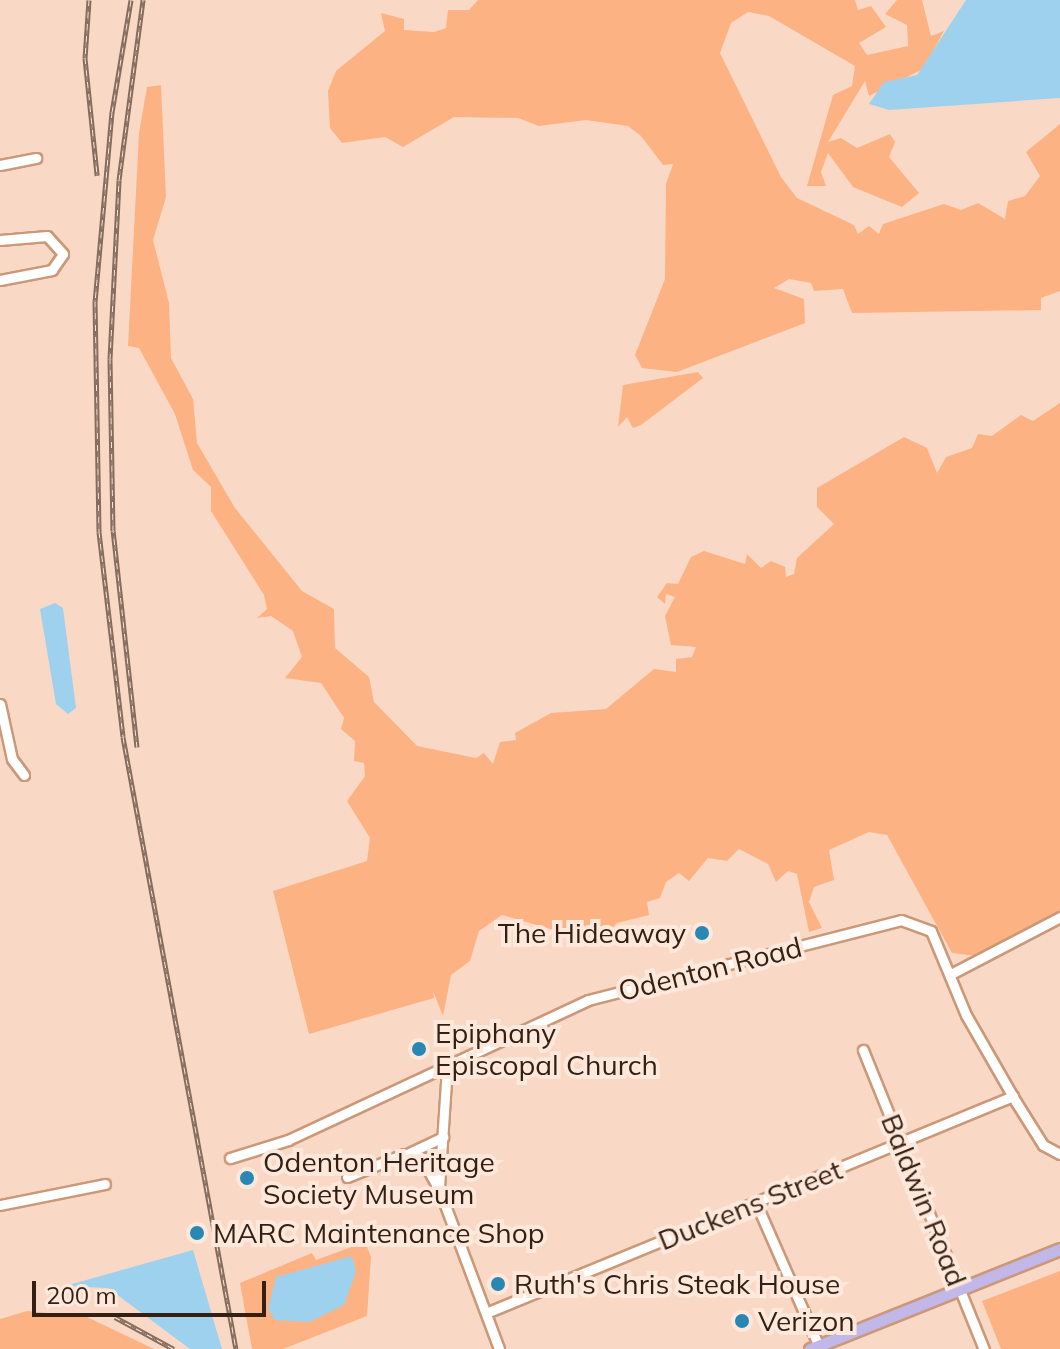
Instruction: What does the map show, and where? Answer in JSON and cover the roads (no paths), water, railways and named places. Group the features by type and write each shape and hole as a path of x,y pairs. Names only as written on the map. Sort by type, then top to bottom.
{"main road":[{"path":"816,1348 1060,1249"}],"street":[{"path":"0,165 36,158"},
{"path":"0,240 47,236 63,254 52,270 0,280"},
{"path":"0,704 12,759 24,775"},
{"path":"951,974 1060,917"},
{"name":"Odenton Road","path":"230,1158 447,1067 588,1000 901,920 931,931 1013,1096 1043,1145 1060,1154"},
{"name":"Baldwin Road","path":"863,1050 984,1349"},
{"path":"439,1189 447,1067"},
{"name":"Duckens Street","path":"486,1313 1013,1096"},
{"path":"347,1177 444,1137"},
{"path":"409,1153 440,1162"},
{"path":"421,1157 439,1189 499,1349"},
{"path":"0,1205 105,1184"},
{"path":"756,1203 816,1348"}],"water":[{"path":"966,0 1060,0 1060,98 889,110 869,104 884,82 917,75"},
{"path":"55,603 63,608 76,708 68,714 56,704 40,609"},
{"path":"193,1250 222,1349 190,1349 108,1288 65,1286"},
{"path":"352,1256 356,1272 344,1305 309,1322 275,1320 268,1309 276,1277"}],"railway":[{"path":"89,0 85,58 97,175"},
{"path":"131,0 112,112 95,301 99,532 123,737 236,1349"},
{"path":"137,747 113,531 110,359 119,180 143,0"},
{"path":"115,1317 174,1349"}],"place":[{"name":"The Hideaway","path":"702,933"},
{"name":"Epiphany Episcopal Church","path":"419,1049"},
{"name":"Odenton Heritage Society Museum","path":"247,1178"},
{"name":"MARC Maintenance Shop","path":"197,1233"},
{"name":"Ruth's Chris Steak House","path":"498,1284"},
{"name":"Verizon","path":"742,1321"}]}
